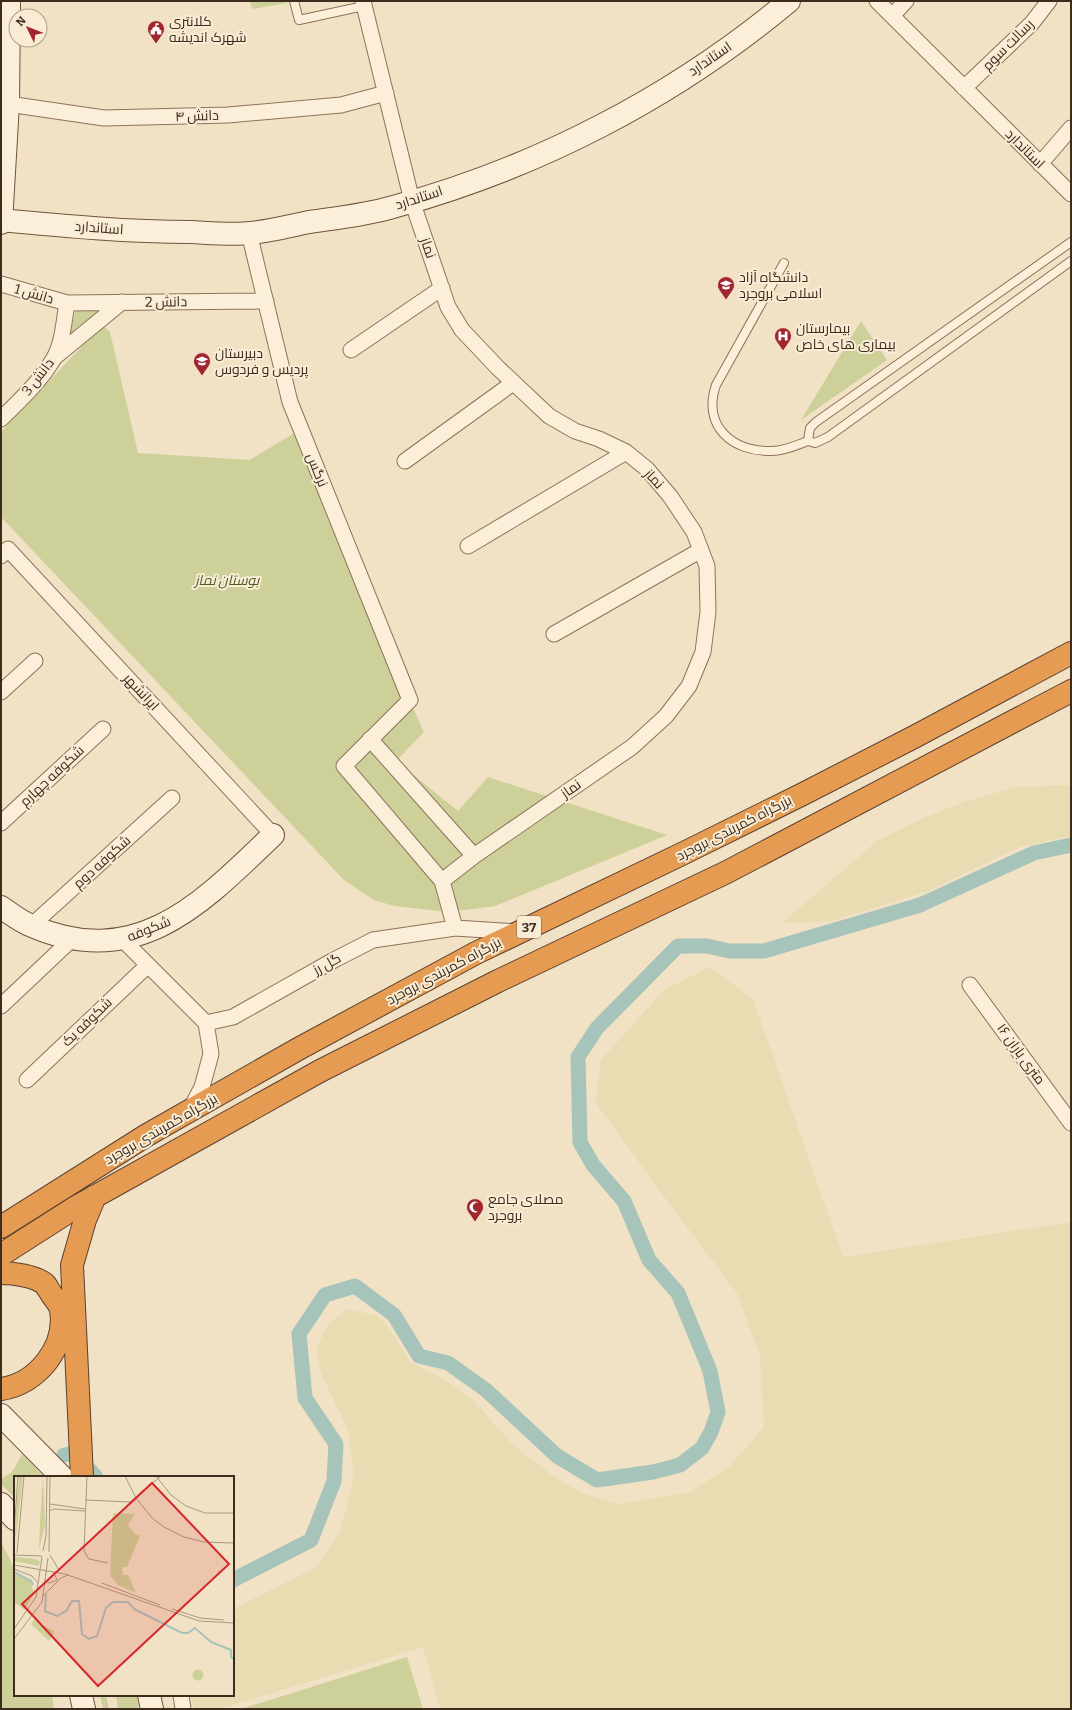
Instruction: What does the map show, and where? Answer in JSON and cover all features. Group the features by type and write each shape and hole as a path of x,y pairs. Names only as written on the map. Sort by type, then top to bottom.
{"highway":[{"name":"بزرگراه کمربندی بروجرد","path":"2,1226 147,1135 300,1048 476,953 686,852 794,798 914,737 1071,653"},
{"name":"بزرگراه کمربندی بروجرد","path":"1,1255 95,1196 320,1071 498,981 727,872 1071,691"},
{"path":"82,1476 72,1265 85,1220 95,1196"},
{"path":"1,1273 17,1274 44,1284 61,1308 61,1330 53,1352 34,1376 10,1388 1,1389"}],"street":[{"path":"1,221 8,104 9,1"},
{"name":"استاندارد","path":"1,221 160,232 249,233 390,208 412,202 550,151 605,124 689,74 758,27 788,1"},
{"name":"استاندارد","path":"877,1 1071,194"},
{"path":"892,16 906,1"},
{"name":"رسالت سوم","path":"964,88 1032,23 1049,1"},
{"name":"نماز","path":"364,4 412,202 448,307 462,330 513,383 549,416 575,431 599,438 626,452 647,469 670,496 694,532 707,566 708,612 703,652 689,686 666,716 632,747 474,856 442,881"},
{"name":"دانش ۴","path":"8,104 104,118 228,115 341,105 386,93"},
{"path":"1040,164 1071,128"},
{"name":"نرگس","path":"249,233 290,402 410,700 370,739"},
{"name":"دانش 1","path":"1,284 67,303"},
{"path":"351,350 442,288"},
{"name":"دانش 2","path":"67,303 266,301"},
{"path":"54,357 122,302"},
{"name":"دانش 3","path":"1,419 33,386 54,357 62,334 67,303"},
{"path":"405,461 513,383"},
{"path":"468,546 626,452"},
{"path":"554,634 701,550"},
{"name":"ایرانشهر","path":"5,552 273,835"},
{"path":"1,692 35,661"},
{"name":"شکوفه چهارم","path":"1,822 103,729"},
{"path":"455,928 442,881 344,766 370,739 474,856"},
{"name":"شکوفه دوم","path":"31,926 172,798"},
{"name":"شکوفه","path":"1,907 31,926 72,940 123,940 173,921 216,890 273,835"},
{"name":"گل رز","path":"206,1023 233,1018 334,960 373,940 455,928 519,932"},
{"path":"1,1006 72,940"},
{"path":"123,940 206,1023 211,1054 202,1086 190,1111"},
{"name":"شکوفه یک","path":"27,1080 148,965"},
{"name":"۱۶ متری باران","path":"970,985 1071,1123"},
{"path":"4,1418 61,1476"},
{"path":"1,1504 14,1518"},
{"path":"81,1696 84,1709"},
{"path":"149,1696 152,1709"},
{"path":"181,1696 183,1709"}],"lane":[{"path":"294,1 299,20 364,4"},
{"path":"808,441 810,428 816,422 1071,242"},
{"path":"784,263 716,385 711,401 716,424 725,435 742,445 753,449 773,451 808,441 815,443 828,437 1071,261"}],"shaded area":[{"path":"1071,785 1071,836 1019,847 928,891 831,921 782,923 877,841 919,820 964,802 1016,787"},
{"path":"710,967 753,999 843,1257 1071,1222 1071,1709 440,1709 423,1647 220,1709 194,1709 191,1696 234,1696 234,1608 318,1566 341,1529 354,1478 348,1430 321,1373 316,1349 328,1324 348,1309 377,1316 388,1326 411,1363 441,1377 474,1401 512,1444 553,1476 582,1493 618,1504 690,1492 730,1466 764,1427 760,1356 737,1293 662,1194 596,1103 601,1060 664,990"}],"green space":[{"path":"250,1 286,1 287,3 252,9"},
{"path":"76,308 102,308 69,339"},
{"path":"861,321 887,360 801,420"},
{"name":"بوستان نماز","path":"102,325 110,332 138,453 250,460 296,432 403,686 424,732 396,761 458,811 488,777 667,835 495,906 465,910 440,911 394,906 374,900 344,880 1,517 1,432"},
{"path":"23,1453 42,1476 14,1476 14,1497 1,1484 1,1479 12,1472"},
{"path":"1,1542 14,1568 14,1696 52,1696 54,1709 1,1709"},
{"path":"407,1657 423,1709 241,1709"},
{"path":"100,1696 106,1696 109,1709 103,1709"},
{"path":"116,1696 137,1696 139,1709 118,1709"}],"waterway":[{"path":"234,1579 311,1540 334,1481 336,1444 305,1398 299,1334 325,1295 355,1286 394,1315 419,1356 448,1363 486,1390 557,1456 597,1480 653,1472 680,1465 702,1448 711,1432 718,1412 710,1371 678,1293 649,1260 624,1201 593,1165 580,1142 578,1057 597,1028 678,946 707,946 729,951 764,951 920,905 1034,853 1071,845"},
{"path":"64,1455 74,1453 95,1476"}],"place":[{"name":"کلانتری شهرک اندیشه","path":"156,44"},
{"name":"دانشگاه آزاد اسلامی بروجرد","path":"726,300"},
{"name":"بیمارستان بیماری های خاص","path":"783,351"},
{"name":"دبیرستان پردیس و فردوس","path":"202,376"},
{"name":"مصلای جامع بروجرد","path":"475,1222"}]}
